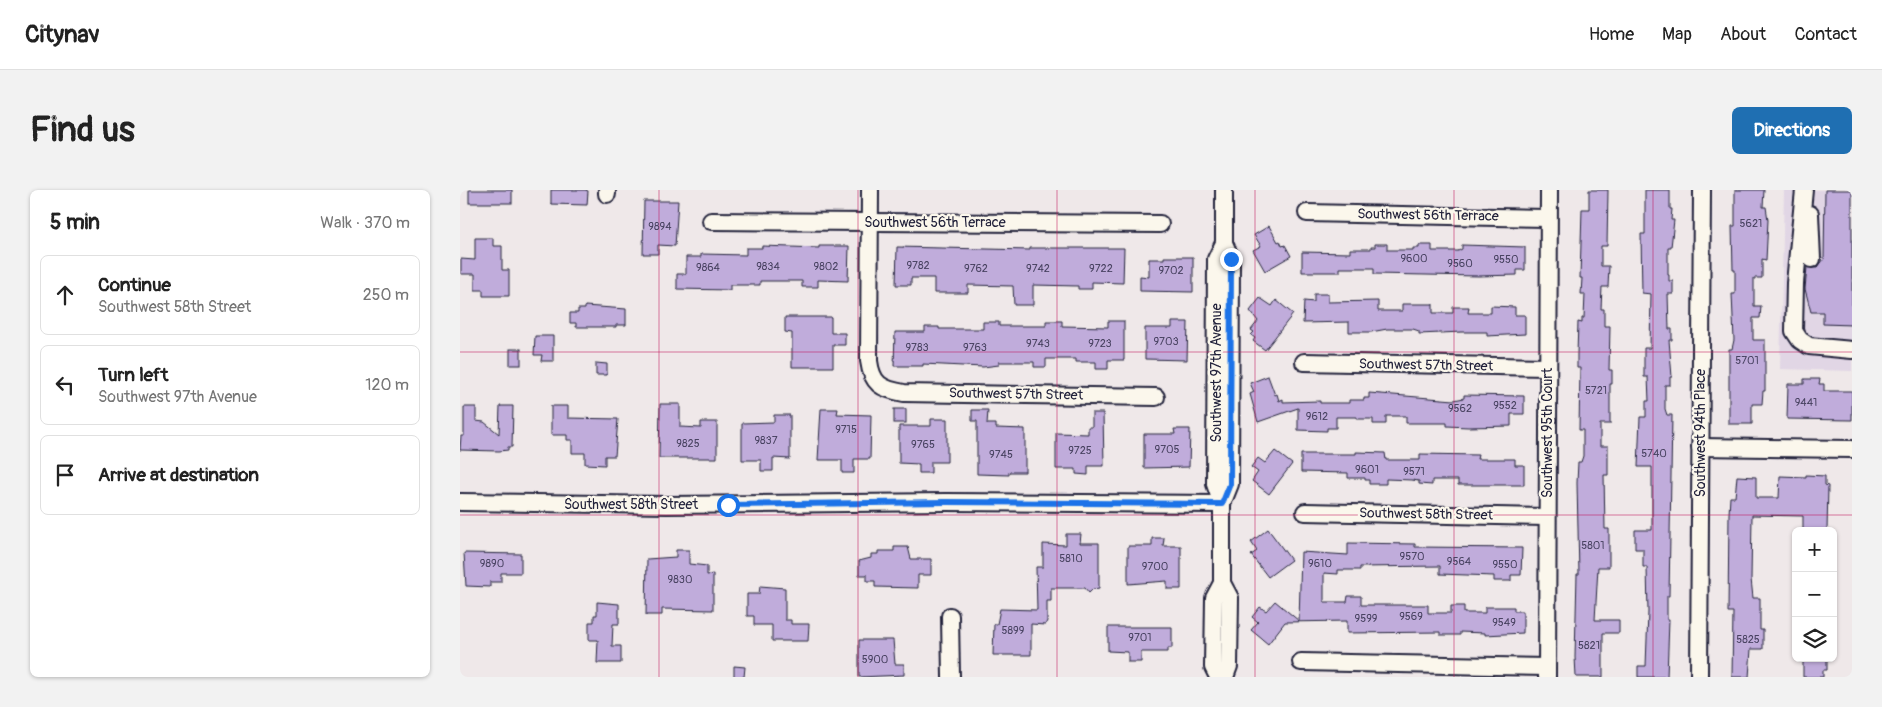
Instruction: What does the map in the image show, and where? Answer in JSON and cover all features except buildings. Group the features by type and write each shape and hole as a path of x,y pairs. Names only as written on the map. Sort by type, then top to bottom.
{"street":[{"path":"870,190 870,222"},
{"name":"Southwest 97th Avenue","path":"1224,190 1224,243 1216,259 1215,484 1222,504 1222,584 1230,598 1229,666 1225,677"},
{"name":"Southwest 95th Court","path":"1547,672 1549,190"},
{"name":"Southwest 94th Place","path":"1699,677 1702,190"},
{"path":"1804,190 1810,259 1810,190"},
{"path":"1804,190 1794,283 1794,331 1800,340 1809,346 1852,350"},
{"name":"Southwest 56th Terrace","path":"1308,213 1548,218"},
{"name":"Southwest 56th Terrace","path":"711,221 1160,224"},
{"name":"Southwest 57th Street","path":"870,222 869,361 872,377 878,384 885,388 904,392 1156,397"},
{"name":"Southwest 57th Street","path":"1304,362 1548,367"},
{"path":"1700,447 1852,449"},
{"name":"Southwest 58th Street","path":"460,502 646,505 946,502 1222,504"},
{"name":"Southwest 58th Street","path":"1305,512 1547,517"},
{"name":"Southwest 97th Avenue","path":"1218,677 1213,666 1214,598 1222,584"},
{"path":"950,616 951,677"},
{"path":"1301,662 1547,672"}],"shaded area":[{"path":"1784,190 1852,190 1852,371 1780,369"}],"route":[{"path":"728,505 892,502 1222,504 1230,484 1231,259"}]}
